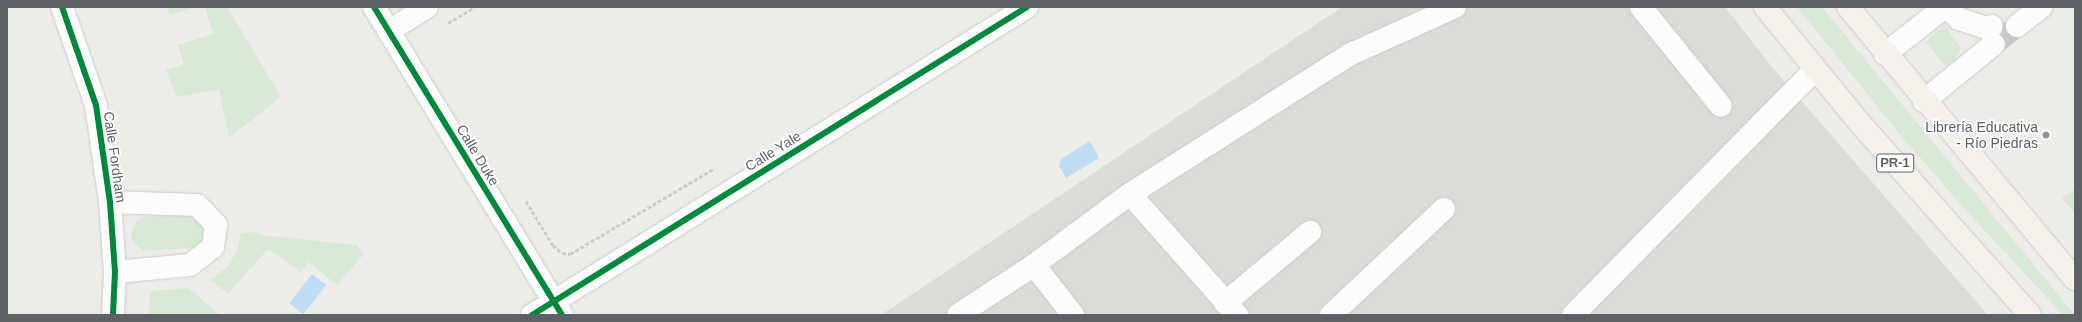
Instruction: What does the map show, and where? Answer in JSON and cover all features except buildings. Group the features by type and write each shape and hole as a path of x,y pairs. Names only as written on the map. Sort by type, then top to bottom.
{"main road":[{"name":"PR-1","path":"1765,7 1815,70 2023,312"},
{"path":"1848,7 1884,54 1924,102 2075,279"}],"street":[{"name":"Calle Fordham","path":"62,7 96,105 110,202 115,272 113,315"},
{"name":"Calle Duke","path":"374,7 558,308"},
{"path":"389,31 427,7"},
{"name":"Calle Yale","path":"532,315 558,308 1027,7"},
{"path":"958,315 1034,264 1130,194 1351,54 1455,7"},
{"path":"1641,7 1721,106"},
{"path":"1884,54 1946,7 1959,19 1986,28 1993,35 1924,102"},
{"path":"2024,16 2041,7"},
{"path":"1573,315 1815,70"},
{"path":"1130,194 1231,309 1310,232"},
{"name":"Calle Fordham","path":"110,202 197,205 216,225 213,247 190,265 115,272"},
{"path":"1331,315 1444,209"},
{"path":"1034,264 1072,315"}],"path":[{"path":"445,25 475,7"},
{"path":"524,198 553,245 562,253 570,254 721,164"}],"shaded area":[{"path":"1342,7 1725,7 1772,67 1988,315 881,315"}],"green space":[{"path":"167,7 196,7 170,15"},
{"path":"205,7 227,7 281,97 229,138 219,89 176,97 166,70 184,65 178,45 213,34"},
{"path":"1797,7 1822,7 2075,315 2063,315 1964,208 1903,138"},
{"path":"1944,25 1961,48 1955,60 1945,66 1926,42"},
{"path":"2075,189 2075,214 2062,198"},
{"path":"184,215 201,221 203,227 204,240 194,248 144,251 133,242 131,235 136,221 144,217"},
{"path":"259,232 259,235 357,245 363,255 337,285 308,262 301,272 268,249 228,294 211,280 229,265 238,248 241,233"},
{"path":"188,288 220,315 148,315 151,291"}],"water":[{"path":"1090,141 1099,158 1066,178 1059,166 1061,159"},
{"path":"312,274 326,285 303,314 289,303"}],"tunnel":[{"path":"1994,44 2017,26"}],"cycle path":[{"path":"62,7 96,105 110,202 115,272 113,315"},
{"path":"374,7 562,315"},
{"path":"532,315 1027,7"}],"place":[{"name":"Librería Educativa - Río Piedras","path":"2046,135"}]}
